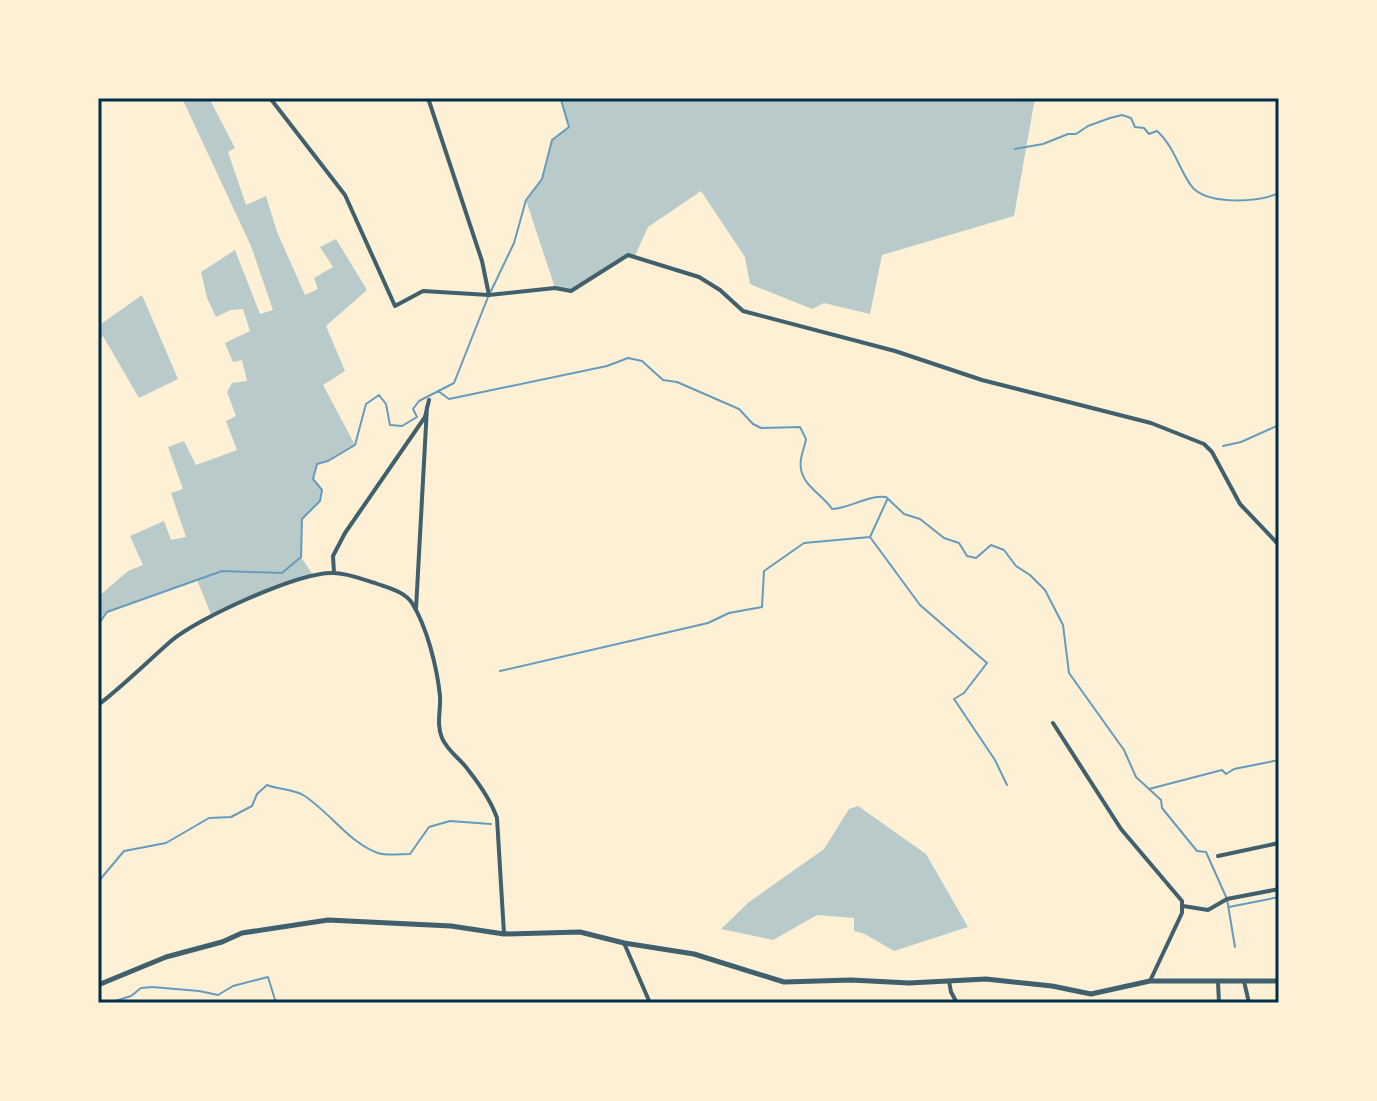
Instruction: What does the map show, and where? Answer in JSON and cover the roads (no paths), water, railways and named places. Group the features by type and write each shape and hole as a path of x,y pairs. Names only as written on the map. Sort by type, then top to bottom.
{"street":[{"path":"270,98 345,195 395,306 423,291 489,295 555,288 571,291 628,255 699,277 720,290 743,311 895,351 982,380 1151,423 1204,444 1212,452 1240,504 1279,545"},
{"path":"428,98 482,261 489,295"},
{"path":"334,573 333,556 345,533 425,417 429,400"},
{"path":"415,611 427,407"},
{"path":"98,705 193,626 263,593 313,575 334,573 357,577 402,593 411,601 432,657 440,698 441,736 450,751 468,769 493,806 497,818 504,934"},
{"path":"1053,723 1121,829 1148,863 1171,885 1183,906"},
{"path":"1218,856 1279,843"},
{"path":"1183,906 1208,910 1227,899 1279,889"},
{"path":"1150,981 1183,906"},
{"path":"98,985 166,957 222,942 242,933 328,920 451,926 504,934 580,932 624,943 694,954 784,982 986,979 1091,994 1150,981 1279,981"},
{"path":"624,943 650,1003"},
{"path":"1218,979 1219,1003"},
{"path":"949,981 957,1003"},
{"path":"1244,981 1249,1003"}],"waterway":[{"path":"491,291 514,243 526,200 542,179 552,140 569,127 561,100 565,98"},
{"path":"1015,149 1076,134 1088,126 1122,115 1131,118 1135,127 1144,128 1149,134 1157,131 1169,145 1189,183 1202,194 1236,200 1279,193"},
{"path":"98,625 107,612 222,571 282,573 301,557 302,519 320,501 322,490 313,479 317,464 355,445 366,404 379,395 386,404 390,425 402,426 417,417 413,409 419,401 454,383 488,297"},
{"path":"438,391 449,399 607,366 628,358 642,361 663,380 677,382 739,409 761,428 800,427 806,439 801,459 803,475 832,509 886,497 904,514 920,519 944,538 959,543 967,556 976,558 991,545 1004,550 1016,566 1045,590 1063,625 1069,673 1124,750 1136,777 1161,800 1162,808 1197,851 1206,852 1227,899 1235,947"},
{"path":"1223,446 1241,442 1279,425"},
{"path":"887,500 870,537 920,605 987,663 964,693 954,699 995,760 1007,785"},
{"path":"500,671 708,623 729,613 762,607 764,571 804,543 870,537"},
{"path":"1149,789 1222,770 1226,774 1234,769 1279,760"},
{"path":"98,882 124,851 166,843 209,818 231,817 252,806 257,794 267,785 303,795 358,842 382,854 410,854 429,827 450,821 491,824"},
{"path":"1229,907 1279,897"},
{"path":"109,1003 131,996 141,988 152,987 218,995 233,986 268,977 276,1003"}]}
